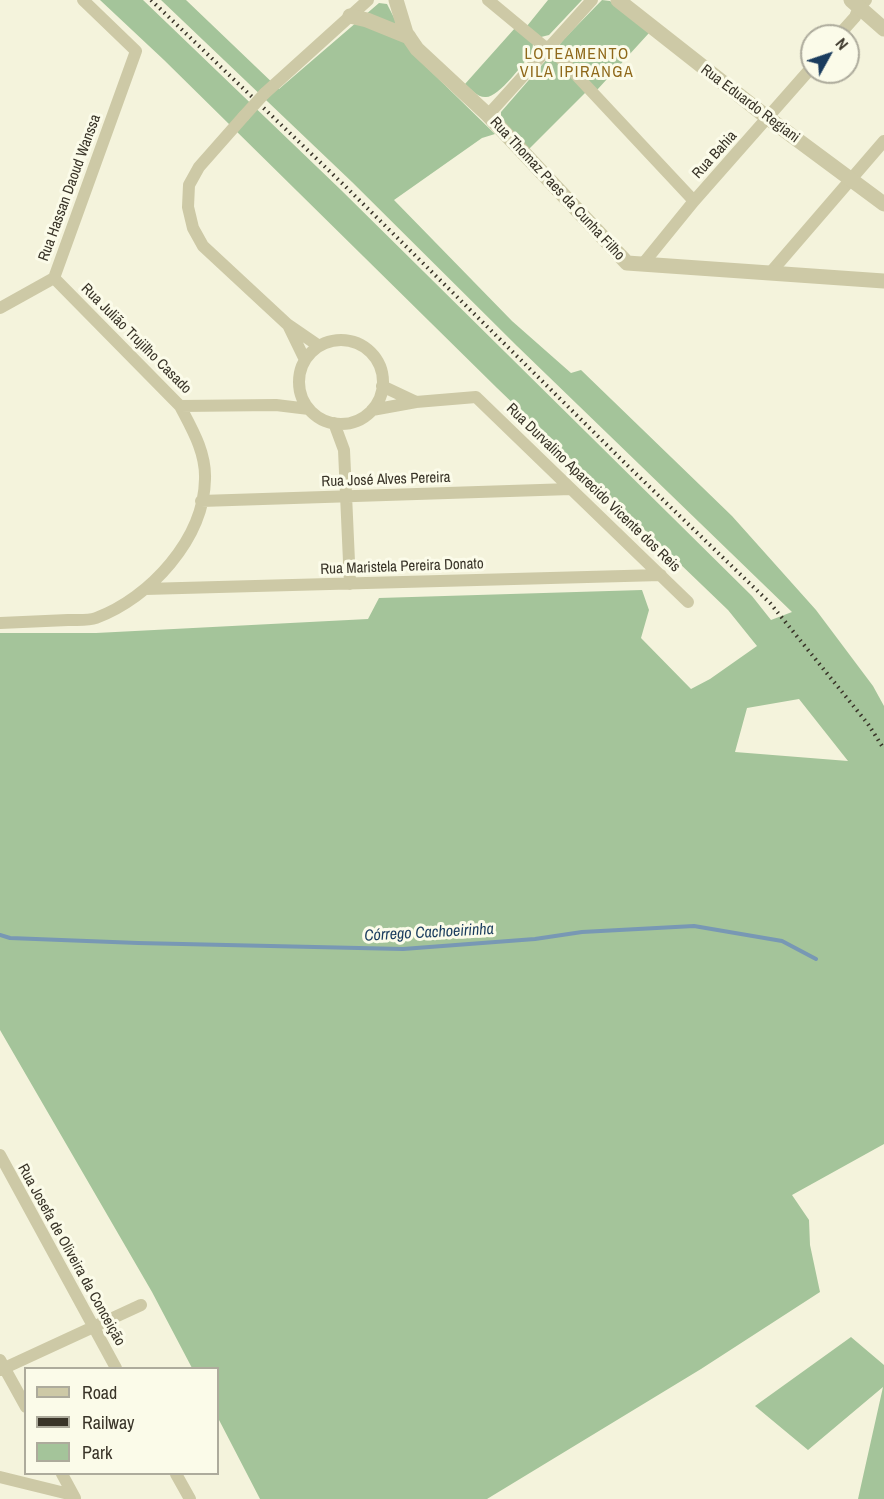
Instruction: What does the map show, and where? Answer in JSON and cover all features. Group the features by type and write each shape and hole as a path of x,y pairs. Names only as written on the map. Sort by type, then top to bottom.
{"street":[{"name":"Rua Hassan Daoud Wanssa","path":"0,308 54,278 136,51 83,0"},
{"path":"319,346 287,324 203,246 192,228 188,207 189,185 199,167 264,94 368,0"},
{"name":"Rua Thomaz Paes da Cunha Filho","path":"396,0 409,37 426,59 488,115 622,259 630,264 884,281"},
{"path":"488,0 548,47 694,201"},
{"path":"488,115 592,0"},
{"name":"Rua Eduardo Regiani","path":"618,0 768,118 884,204"},
{"path":"859,2 884,29"},
{"path":"849,24 855,17 859,2"},
{"path":"350,16 367,20 409,37"},
{"name":"Rua Bahia","path":"642,265 694,201 800,81"},
{"path":"771,273 884,141"},
{"name":"Rua Julião Trujilho Casado","path":"54,278 180,406 276,405 309,409"},
{"path":"287,324 305,360"},
{"path":"372,410 379,399 382,386 378,364 363,346 341,340 326,343 319,346 305,360 300,374 299,389 309,409 321,418 334,423 354,421 372,410 416,402"},
{"path":"382,386 416,402"},
{"path":"276,405 299,389"},
{"name":"Rua Durvalino Aparecido Vicente dos Reis","path":"416,402 476,397 688,602"},
{"path":"0,623 93,620 125,604 145,589 176,557 194,528 205,478 199,443 180,406"},
{"path":"344,450 354,421"},
{"path":"334,423 344,450 350,584"},
{"name":"Rua José Alves Pereira","path":"201,501 571,489"},
{"name":"Rua Maristela Pereira Donato","path":"145,589 661,575"},
{"name":"Rua Josefa de Oliveira da Conceição","path":"0,1155 115,1367"},
{"path":"24,1404 2,1366 141,1305"},
{"path":"63,1475 74,1497"},
{"path":"177,1475 190,1499"},
{"path":"0,1477 74,1497"}],"green space":[{"path":"100,0 143,0 341,190 752,596 771,620 792,612 517,346 352,182 161,0 186,0 279,89 379,3 387,4 412,53 495,134 482,138 394,200 512,321 571,373 581,370 732,516 816,610 873,686 884,706 884,1144 792,1195 809,1220 810,1245 820,1292 701,1369 487,1499 260,1499 219,1420 219,1367 191,1367 152,1292 0,1030 0,633 96,633 368,619 379,598 642,590 649,610 641,638 691,689 710,679 757,646 728,610 497,388 164,60","holes":["799,699 848,761 735,752 747,708"]},
{"path":"548,0 582,0 549,35 541,37 527,26"},
{"path":"602,0 610,1 649,33 597,90 561,50 560,44"},
{"path":"515,28 533,44 532,53 497,92 490,96 479,96 465,84"},
{"path":"548,58 553,58 586,92 528,150 501,118 501,112"},
{"path":"851,1337 884,1365 884,1499 858,1499 883,1387 808,1450 755,1406"}],"waterway":[{"name":"Córrego Cachoeirinha","path":"0,935 10,938 138,943 403,949 535,939 582,932 694,926 782,941 816,959"}],"railway":[{"path":"151,0 346,187 770,603 868,724 884,749"}],"district":[{"name":"LOTEAMENTO VILA IPIRANGA","path":"577,64"}]}
